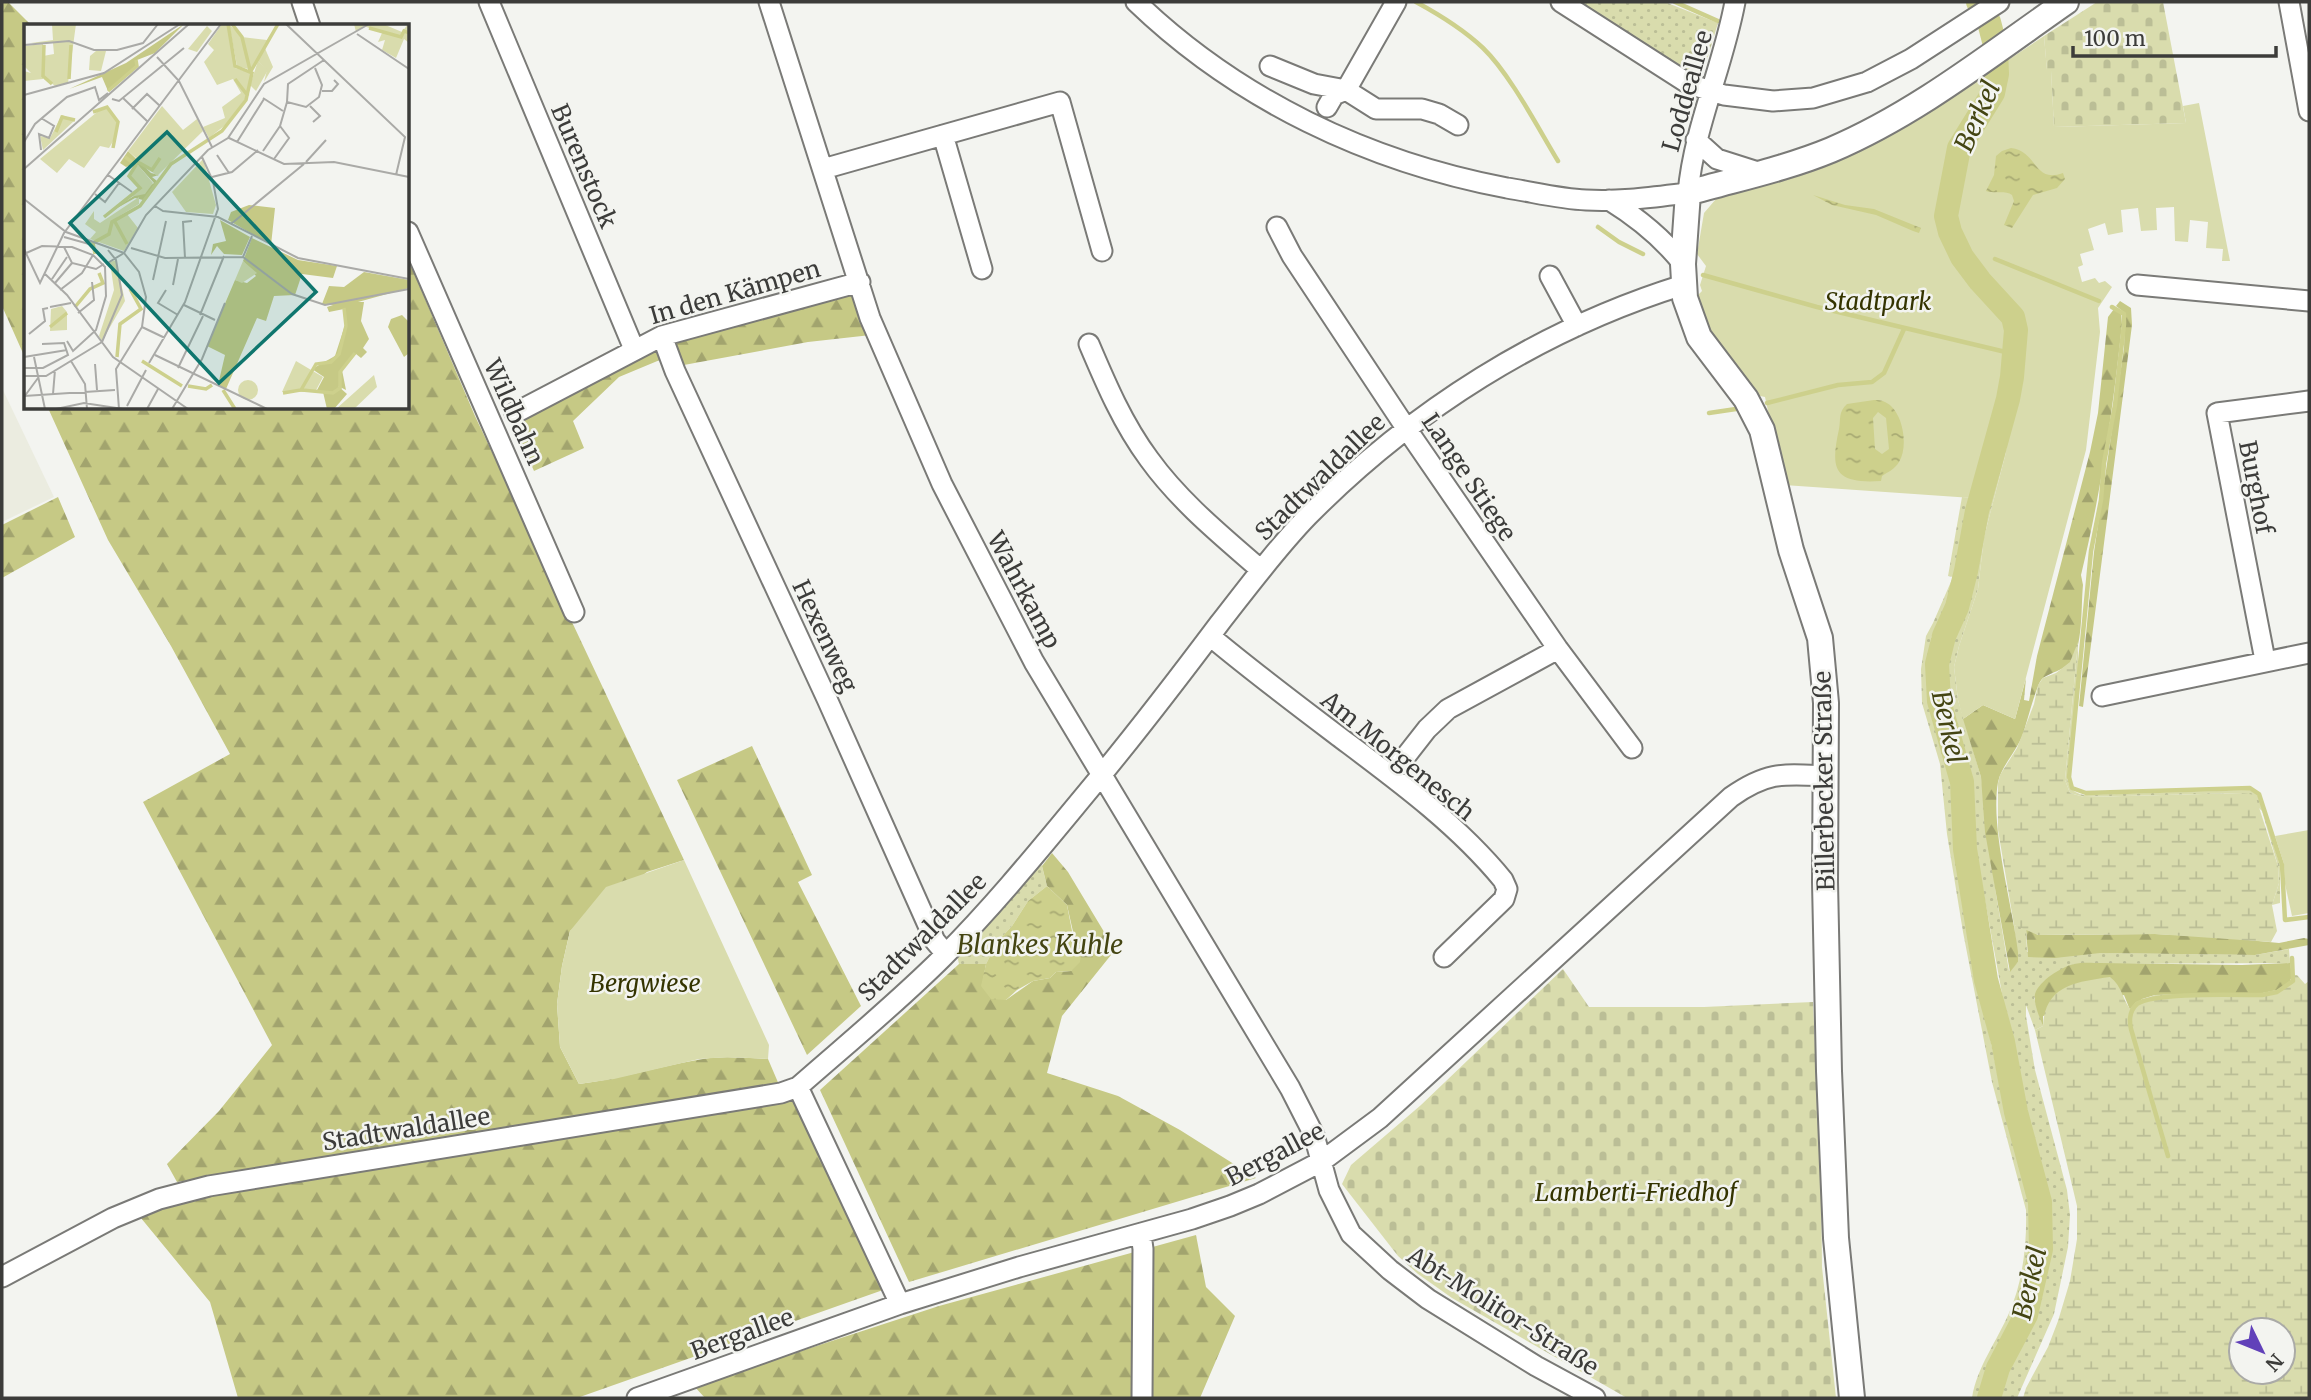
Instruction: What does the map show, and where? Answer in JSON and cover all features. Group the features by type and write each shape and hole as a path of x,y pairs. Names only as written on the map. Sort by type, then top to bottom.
{"main road":[{"path":"1688,193 1761,173 1832,149 1872,130 1919,102 2066,2"},
{"name":"Billerbecker Straße","path":"1688,193 1683,274 1690,315 1699,337 1746,400 1762,430 1791,550 1820,638 1826,703 1825,882 1836,1238 1852,1398"}],"street":[{"path":"302,2 309,24"},
{"name":"Burenstock","path":"489,2 634,349"},
{"name":"Wahrkamp","path":"769,2 870,318 942,484 1034,662 1290,1088 1314,1135 1322,1161"},
{"path":"1136,2 1191,49 1234,80 1297,117 1348,141 1408,163 1471,181 1584,200 1688,193"},
{"path":"1327,107 1334,95 1346,90 1396,2"},
{"path":"1560,2 1689,83 1750,100 1773,101 1813,98 1867,82 1911,59 1998,2"},
{"path":"2289,2 2309,111"},
{"name":"Loddeallee","path":"1688,193 1696,140 1728,38 1735,3"},
{"path":"1270,66 1314,84 1346,90 1376,108 1422,109 1439,114 1458,125"},
{"path":"823,169 1060,102 1102,251"},
{"path":"943,135 982,269"},
{"path":"1696,140 1717,159 1761,173"},
{"path":"1609,200 1651,228 1668,245 1683,274"},
{"name":"Lange Stiege","path":"1277,227 1292,256 1406,428 1558,649 1632,748"},
{"name":"Wildbahn","path":"410,237 574,612"},
{"name":"Stadtwaldallee","path":"2,1277 113,1218 159,1199 209,1186 782,1093 798,1087 946,954 1101,775 1261,570 1308,517 1406,428 1494,369 1577,326 1633,302 1683,274"},
{"path":"1550,276 1577,326"},
{"name":"In den Kämpen","path":"515,413 662,336 860,282"},
{"path":"2137,285 2309,301"},
{"name":"Hexenweg","path":"662,336 675,371 827,699 935,941 946,954"},
{"path":"1089,344 1109,393 1149,459 1214,529 1261,570"},
{"name":"Burghof","path":"2265,660 2217,413 2309,401"},
{"name":"Am Morgenesch","path":"1210,636 1265,681 1391,775 1503,880 1507,889 1504,899 1444,957"},
{"path":"1391,775 1427,729 1448,709 1558,649"},
{"path":"2102,696 2309,653"},
{"name":"Bergallee","path":"637,1398 900,1304 1018,1267 1192,1219 1254,1196 1322,1161 1406,1095 1731,797 1771,776 1784,773 1827,776"},
{"path":"798,1087 900,1304"},
{"name":"Abt-Molitor-Straße","path":"1322,1161 1328,1191 1352,1234 1390,1270 1470,1325 1536,1366 1595,1398"},
{"path":"1141,1234 1142,1398"}],"shaded area":[{"path":"2,388 54,497 2,522"}],"green space":[{"path":"2,2 8,2 30,24 24,24 24,356 2,306"},
{"path":"1566,2 1665,2 1718,23 1700,83"},
{"path":"2097,2 2163,2 2186,123 2054,127 2051,71 2047,71 2044,36"},
{"name":"Stadtpark","path":"2044,36 2047,70 2051,70 2054,127 2186,123 2183,106 2199,103 2230,261 2222,261 2223,249 2206,248 2208,222 2190,220 2188,242 2175,241 2174,207 2156,208 2157,230 2141,231 2138,208 2121,210 2123,232 2108,235 2105,223 2088,229 2094,250 2080,254 2083,265 2078,267 2082,282 2095,278 2099,283 2105,281 2112,287 2098,308 2100,332 2086,450 2015,719 1983,705 1963,719 1954,667 1978,589 1984,537 2005,456 2017,385 2000,386 1972,498 1784,485 1765,397 1751,394 1719,353 1695,298 1702,291 1700,285 1706,266 1697,254 1704,213 1716,199 1790,178 1830,162 1990,72"},
{"path":"410,264 475,416 684,860 647,872 570,931 557,1004 560,1047 579,1084 706,1058 732,1057 768,1059 780,1087 177,1182 167,1164 219,1111 272,1045 143,802 230,754 171,646 108,540 49,410 410,410"},
{"path":"858,289 871,335 808,342 673,367 667,357 619,377 573,421 584,448 534,471 511,419 632,354"},
{"path":"2120,301 2131,308 2132,325 2083,707 2079,706 2094,552 2124,348 2125,313 2116,306"},
{"path":"2114,309 2121,313 2122,324 2106,451 2081,575 2083,585 2078,643 2070,663 2040,682 2023,734 1998,782 1996,801 1999,843 2018,952 2018,962 2010,972 1985,832 1981,777 1963,719 1983,705 2015,719 2026,678 2024,700 2029,701 2037,656 2090,452 2098,413 2108,317"},
{"path":"2009,421 2005,456 1984,537 1978,589 1954,667 1958,700 1981,777 2009,971 2018,962 2014,925 2026,928 2027,952 2255,955 2289,949 2290,963 2074,964 2034,998 2043,1026 2035,1030 2026,1005 2035,1070 2067,1190 2070,1215 2068,1247 2054,1314 2017,1398 2000,1398 2008,1372 2038,1309 2052,1243 2052,1206 2017,1076 1973,834 1971,776 1948,701 1944,672 1949,644 1962,620 1972,591 1979,536"},
{"path":"58,497 75,537 2,578 2,525"},
{"path":"1962,497 1972,498 1951,593 1931,638 1928,673 1931,704 1949,763 1954,836 1985,1013 1999,1082 2027,1186 2033,1223 2021,1302 1982,1384 1979,1398 1972,1398 1978,1376 2009,1313 2018,1288 2025,1249 2026,1210 1992,1082 1963,932 1947,834 1940,764 1922,703 1921,669 1926,636 1953,577 1948,576"},
{"path":"2078,642 2078,676 2067,779 2071,788 2084,795 2250,790 2257,794 2263,808 2280,866 2280,903 2272,905 2279,883 2278,866 2262,811 2243,793 2084,797 2070,793 2065,780"},
{"path":"2078,642 2065,780 2070,793 2084,797 2243,793 2255,795 2278,866 2279,883 2272,905 2277,931 2271,942 2155,934 2038,935 2014,925 1998,830 1998,783 2017,748 2034,704 2038,685 2043,678 2056,673 2070,662"},
{"path":"752,746 812,875 798,882 861,1006 807,1055 677,780"},
{"path":"2309,830 2309,913 2292,916 2284,864 2275,836"},
{"path":"1052,853 1068,872 1115,950 1062,1016 1047,1073 1118,1096 1180,1130 1256,1178 909,1282 820,1090 959,964 986,964 982,986 1006,1000 1033,981 1050,978 1056,972 1071,971 1082,948 1074,936 1067,905 1047,886 1042,866"},
{"path":"1039,855 1047,886 1028,901 1012,926 997,942 986,964 959,964 956,951"},
{"name":"Bergwiese","path":"684,860 769,1045 768,1059 699,1059 614,1079 579,1084 560,1047 557,1004 570,931 606,887"},
{"path":"2026,928 2038,935 2155,934 2279,943 2304,938 2309,939 2309,945 2255,955 2100,953 2055,958 2028,957"},
{"path":"2080,963 2290,963 2292,975 2290,982 2277,990 2263,993 2155,995 2142,999 2130,1010 2124,995 2043,1016 2043,1026 2037,1010 2035,994 2041,984 2057,971"},
{"name":"Lamberti-Friedhof","path":"1563,969 1589,1007 1704,1007 1813,1002 1822,1267 1836,1398 1627,1398 1452,1298 1418,1274 1398,1256 1342,1184 1351,1165 1421,1105"},
{"path":"2292,975 2297,975 2305,984 2309,981 2309,1398 2023,1398 2058,1321 2070,1281 2077,1239 2077,1206 2035,1030 2043,1026 2050,1002 2064,988 2110,977 2117,984 2130,1009 2136,1002 2155,995 2263,993 2277,990 2290,982"},
{"path":"798,1096 883,1290 577,1398 238,1398 210,1302 136,1212 210,1190"},
{"path":"1196,1235 1206,1287 1235,1316 1200,1398 705,1398 694,1386 939,1306"}],"water":[{"path":"2011,148 2020,150 2040,171 2053,175 2063,173 2065,179 2057,188 2033,195 2012,228 2004,225 2014,201 2012,195 1986,191 1994,175 1996,156"},
{"path":"1813,195 1845,205 1874,209 1921,228 1919,233 1876,215 1832,205"},
{"path":"1882,401 1891,406 1900,420 1904,438 1902,455 1896,467 1882,476 1881,481 1853,480 1839,472 1835,455 1836,443 1841,413 1847,404","holes":["1878,412 1886,418 1889,449 1882,454 1875,449 1873,418"]},
{"name":"Blankes Kuhle","path":"1047,886 1067,905 1073,936 1082,948 1080,962 1071,971 1056,972 1050,978 1033,981 1006,1000 991,999 981,986 986,964 997,942 1012,926 1028,901"}],"waterway":[{"path":"1416,2 1459,29 1493,59 1523,102 1558,161"},
{"path":"1675,2 1718,21"},
{"name":"Berkel","path":"1978,2 1989,22 1996,49 1997,74 1993,93 1959,148 1946,216 1962,257 2013,317 2016,330 2008,399 1977,511 1957,607 1944,636 1937,664 1939,701 1962,782 1965,849 1986,980 2040,1202 2041,1249 2026,1315 1998,1368 1989,1398"},
{"path":"1598,227 1643,254"},
{"path":"1995,259 2099,301"},
{"path":"1703,275 1817,307 2014,354"},
{"path":"2112,307 2124,314 2124,324 2115,405 2091,551 2069,777 2072,788 2086,793 2250,788 2259,794 2282,865 2285,920 2309,917"},
{"path":"1767,403 1838,385 1872,382 1884,373 1904,329"},
{"path":"1709,413 1736,409"},
{"path":"2168,1156 2131,1029 2132,1010 2146,1000 2160,998 2262,995 2277,992 2293,981 2292,958"}]}
